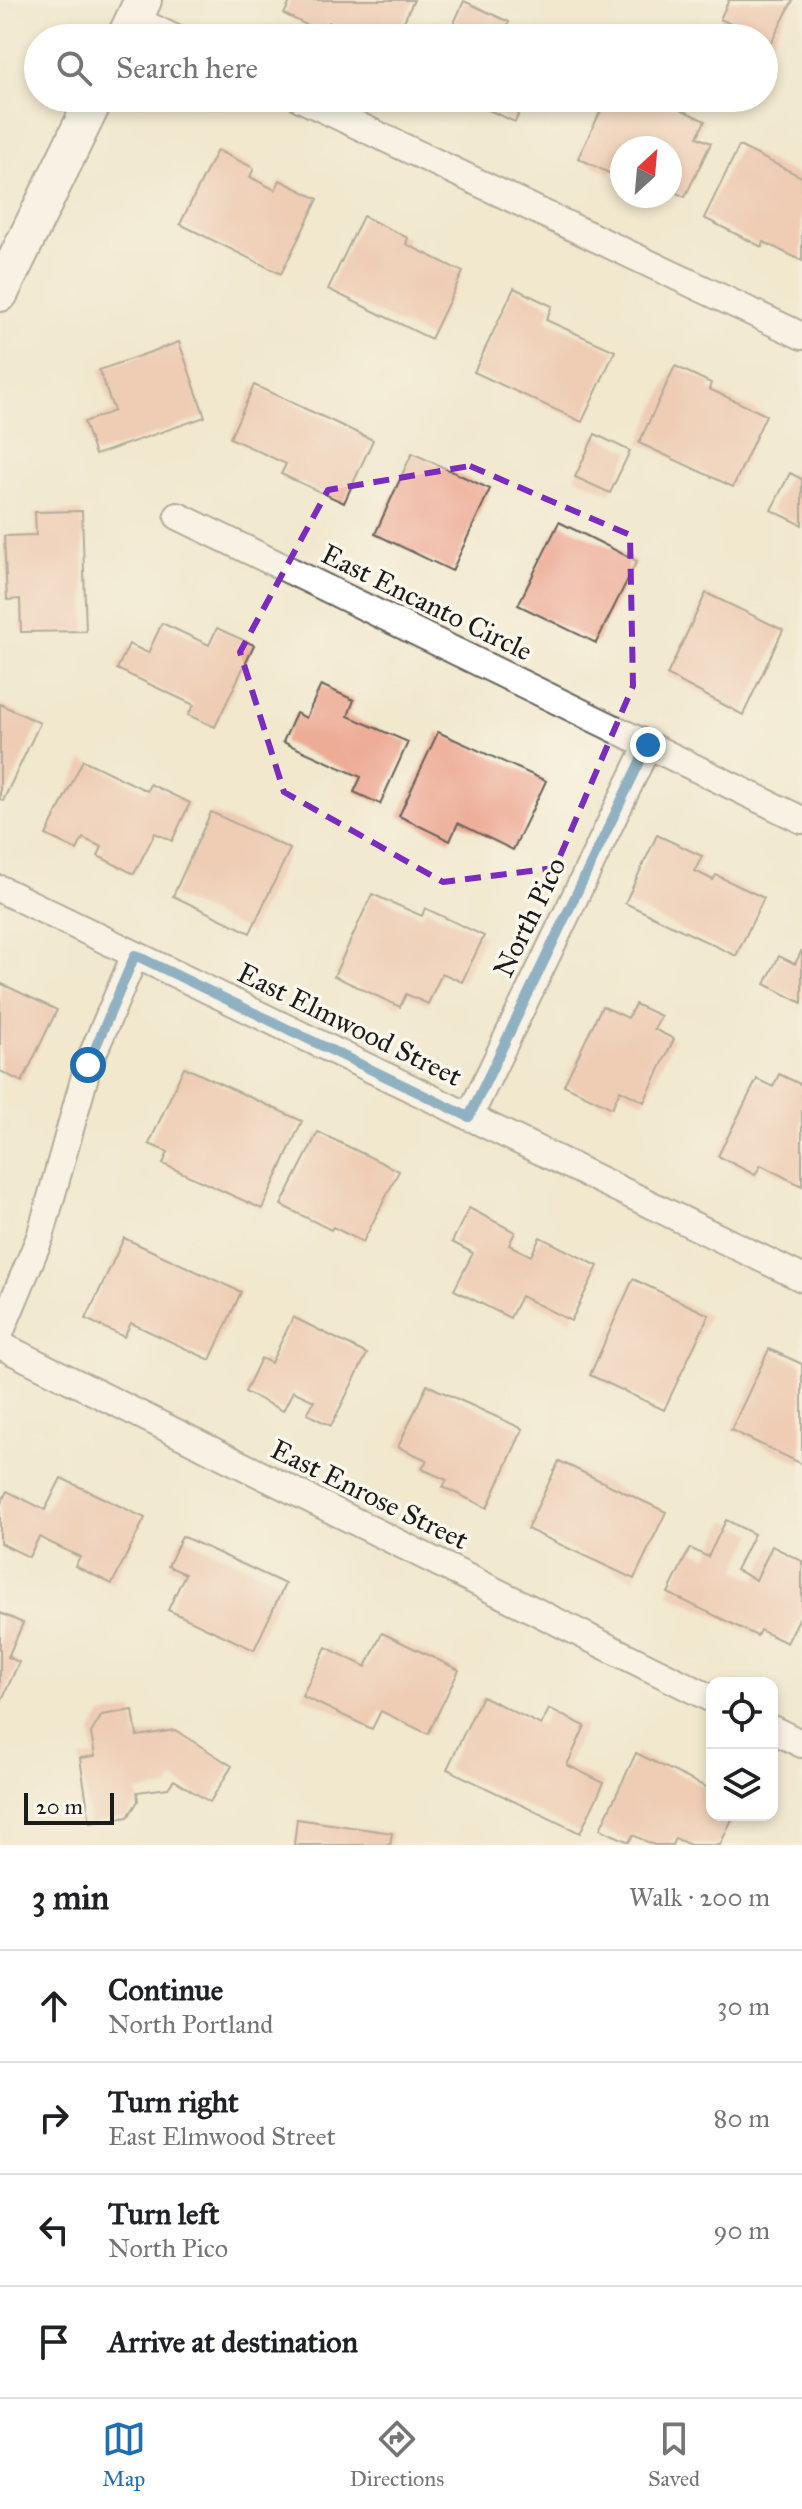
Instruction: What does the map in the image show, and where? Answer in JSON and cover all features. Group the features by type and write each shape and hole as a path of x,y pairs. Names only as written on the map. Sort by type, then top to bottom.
{"main road":[{"path":"0,293 88,112"}],"street":[{"path":"330,112 802,336"},
{"name":"East Encanto Circle","path":"178,516 802,820"},
{"name":"North Pico","path":"469,1117 648,745"},
{"name":"East Elmwood Street","path":"0,889 802,1278"},
{"path":"0,1333 40,1237 88,1065 135,955"},
{"name":"East Enrose Street","path":"0,1345 706,1696"},
{"path":"778,1732 802,1744"}],"highlighted area":[{"path":"470,466 630,535 633,686 555,868 443,882 284,792 240,652 328,490"}],"building":[{"path":"291,0 414,0 403,24 305,24 284,14"},
{"path":"729,0 793,0 778,29 778,24 731,24 720,19"},
{"path":"464,1 509,22 508,24 453,24"},
{"path":"493,112 520,112 515,122"},
{"path":"600,112 686,112 705,121 697,137 711,143 685,197 682,196 682,136 610,136 610,174 578,158"},
{"path":"739,146 802,177 802,261 764,242 762,247 704,218"},
{"path":"217,150 254,168 250,177 275,190 280,180 318,199 281,274 180,224"},
{"path":"363,216 408,238 406,244 463,272 431,339 328,289"},
{"path":"514,288 552,306 546,320 615,351 582,422 474,372"},
{"path":"179,342 205,417 95,455 84,422 114,411 99,370"},
{"path":"675,366 711,383 709,389 766,415 733,487 639,443"},
{"path":"254,385 373,440 344,503 281,474 286,464 230,438"},
{"path":"595,434 630,451 610,493 575,477"},
{"path":"412,453 490,489 452,571 375,534"},
{"path":"790,473 802,479 802,525 771,510"},
{"path":"82,511 86,631 21,632 20,599 7,600 4,536 36,535 35,512"},
{"path":"559,522 637,561 596,643 518,605"},
{"path":"706,593 783,630 743,715 667,675"},
{"path":"162,623 209,645 217,628 254,645 215,727 188,715 194,705 117,669 129,644 148,653"},
{"path":"321,685 354,700 348,716 408,742 380,804 354,792 361,777 283,742 296,713 306,718"},
{"path":"0,704 40,723 3,801 0,799"},
{"path":"438,732 546,781 513,850 458,823 450,841 399,816"},
{"path":"83,760 147,791 150,784 190,803 172,841 155,833 134,874 98,856 102,847 83,838 77,850 46,835"},
{"path":"211,812 290,849 250,933 173,896"},
{"path":"657,835 702,856 695,871 713,880 716,875 764,898 736,956 625,903"},
{"path":"372,894 422,916 425,908 484,936 462,982 442,973 428,1004 406,994 400,1007 334,976"},
{"path":"802,950 802,1003 765,984 779,956 795,964"},
{"path":"0,983 57,1010 22,1082 0,1071"},
{"path":"635,1004 661,1016 654,1029 674,1039 644,1102 620,1090 612,1108 564,1085 602,1006 628,1018"},
{"path":"184,1067 302,1121 262,1209 163,1164 168,1152 149,1144"},
{"path":"779,1074 802,1085 802,1186 761,1165 755,1175 718,1156 757,1079 773,1087"},
{"path":"318,1132 399,1171 363,1242 281,1205"},
{"path":"469,1208 515,1232 509,1245 531,1256 540,1237 598,1266 571,1321 521,1296 510,1318 454,1290 473,1253 452,1242"},
{"path":"124,1238 241,1292 210,1360 131,1323 124,1337 86,1319"},
{"path":"633,1279 709,1315 664,1410 590,1375"},
{"path":"293,1317 367,1354 331,1426 307,1414 314,1401 293,1391 283,1411 245,1392 261,1358 271,1363"},
{"path":"769,1349 802,1364 802,1464 731,1430"},
{"path":"427,1385 523,1429 487,1508 443,1487 447,1480 422,1469 427,1460 398,1447"},
{"path":"559,1461 666,1512 634,1579 527,1529"},
{"path":"61,1478 145,1518 112,1584 75,1566 80,1557 39,1537 29,1557 0,1543 0,1505 7,1491 45,1510"},
{"path":"726,1520 754,1534 736,1570 756,1580 772,1546 802,1561 802,1613 787,1643 760,1630 757,1636 668,1593 690,1548 708,1557"},
{"path":"182,1536 285,1584 254,1650 168,1610 185,1574 168,1566"},
{"path":"0,1613 23,1623 8,1657 19,1662 0,1704"},
{"path":"382,1633 459,1670 428,1734 381,1711 372,1729 302,1696 326,1647 366,1667"},
{"path":"482,1696 541,1725 549,1709 585,1726 567,1765 604,1783 580,1833 447,1769"},
{"path":"133,1710 137,1736 175,1730 232,1766 210,1802 174,1780 168,1788 137,1792 138,1801 128,1817 90,1823 80,1758 95,1756 91,1733 102,1715"},
{"path":"636,1753 706,1787 706,1821 731,1821 720,1845 690,1845 675,1838 672,1845 654,1845 633,1835 629,1842 600,1829"},
{"path":"297,1819 392,1833 390,1845 294,1845"}],"route":[{"path":"88,1065 135,955 469,1117 648,745"}]}
